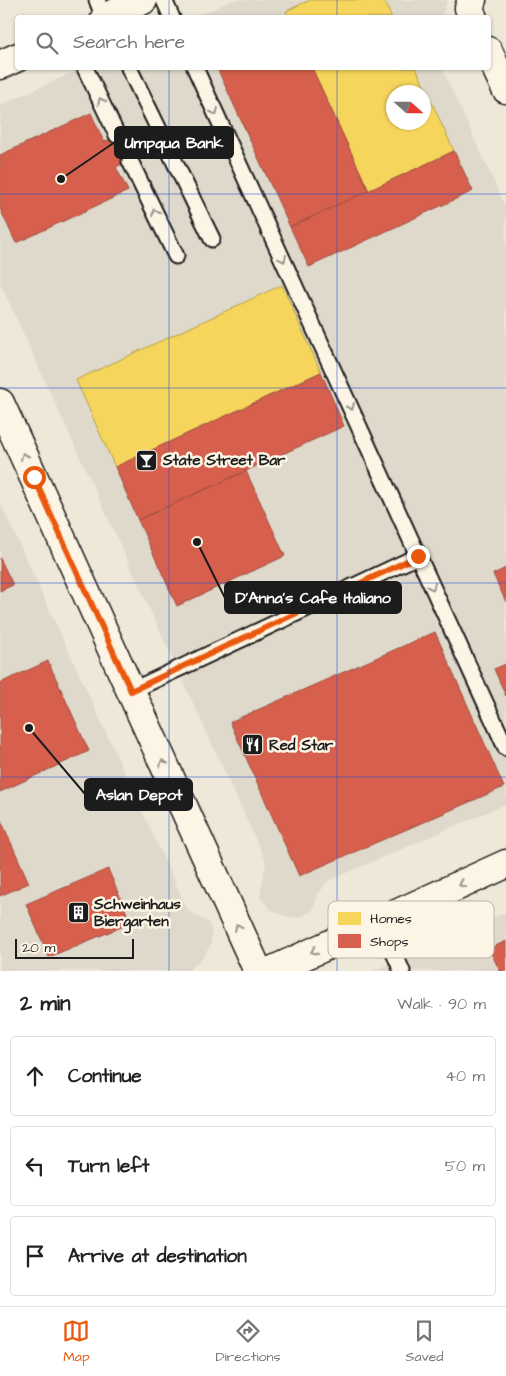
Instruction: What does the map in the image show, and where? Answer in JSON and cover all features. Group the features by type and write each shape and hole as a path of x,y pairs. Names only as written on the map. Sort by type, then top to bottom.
{"main road":[{"path":"111,15 143,0"},
{"path":"472,0 469,8 472,15"},
{"path":"491,57 506,89"},
{"path":"0,65 15,58"},
{"path":"0,403 258,971"},
{"path":"424,901 506,864"},
{"path":"271,971 328,945"}],"lane":[{"path":"97,0 104,15"},
{"path":"164,0 171,15"},
{"path":"86,70 117,135"},
{"path":"130,70 212,239"},
{"path":"196,70 506,748"},
{"path":"130,161 176,256"},
{"path":"131,691 418,556"},
{"path":"396,958 402,971"}],"shaded area":[{"path":"233,0 448,0 442,15 200,15"},
{"path":"79,70 443,70 506,208 506,804 328,881 318,894 313,910 299,918 285,916 270,909 260,897 266,862 0,283 0,105"},
{"path":"0,502 188,911 208,922 212,931 211,944 204,956 188,971 0,971"},
{"path":"506,912 506,971 373,971 402,958 494,958 494,917"}],"building: Homes":[{"path":"310,0 384,0 391,15 288,15 286,11"},
{"path":"313,70 417,70 424,85 386,85 386,130 431,130 431,101 454,151 369,191"},
{"path":"282,285 321,372 115,467 76,380"}],"building: Shops":[{"path":"218,70 313,70 369,191 290,227"},
{"path":"91,113 104,142 126,131 138,156 116,167 128,191 16,243 0,209 0,155"},
{"path":"454,151 473,191 309,267 290,227"},
{"path":"321,372 344,426 138,520 115,467"},
{"path":"246,471 285,556 177,606 138,520"},
{"path":"0,558 13,585 0,591"},
{"path":"506,568 506,602 493,574"},
{"path":"435,632 504,787 299,876 230,722"},
{"path":"48,661 89,751 0,792 0,683"},
{"path":"506,664 506,696 494,669"},
{"path":"0,818 29,883 0,896"},
{"name":"Schweinhaus Biergarten","path":"108,869 131,923 49,957 26,904"},
{"path":"506,941 506,971 500,971 494,958 494,947"}],"place":[{"name":"Umpqua Bank","path":"61,179"},
{"name":"State Street Bar","path":"147,460"},
{"name":"D'Anna's Cafe Italiano","path":"197,542"},
{"name":"Aslan Depot","path":"29,728"},
{"name":"Red Star","path":"253,745"},
{"name":"Schweinhaus Biergarten","path":"78,913"}],"route":[{"path":"34,477 131,691 418,556"}]}
